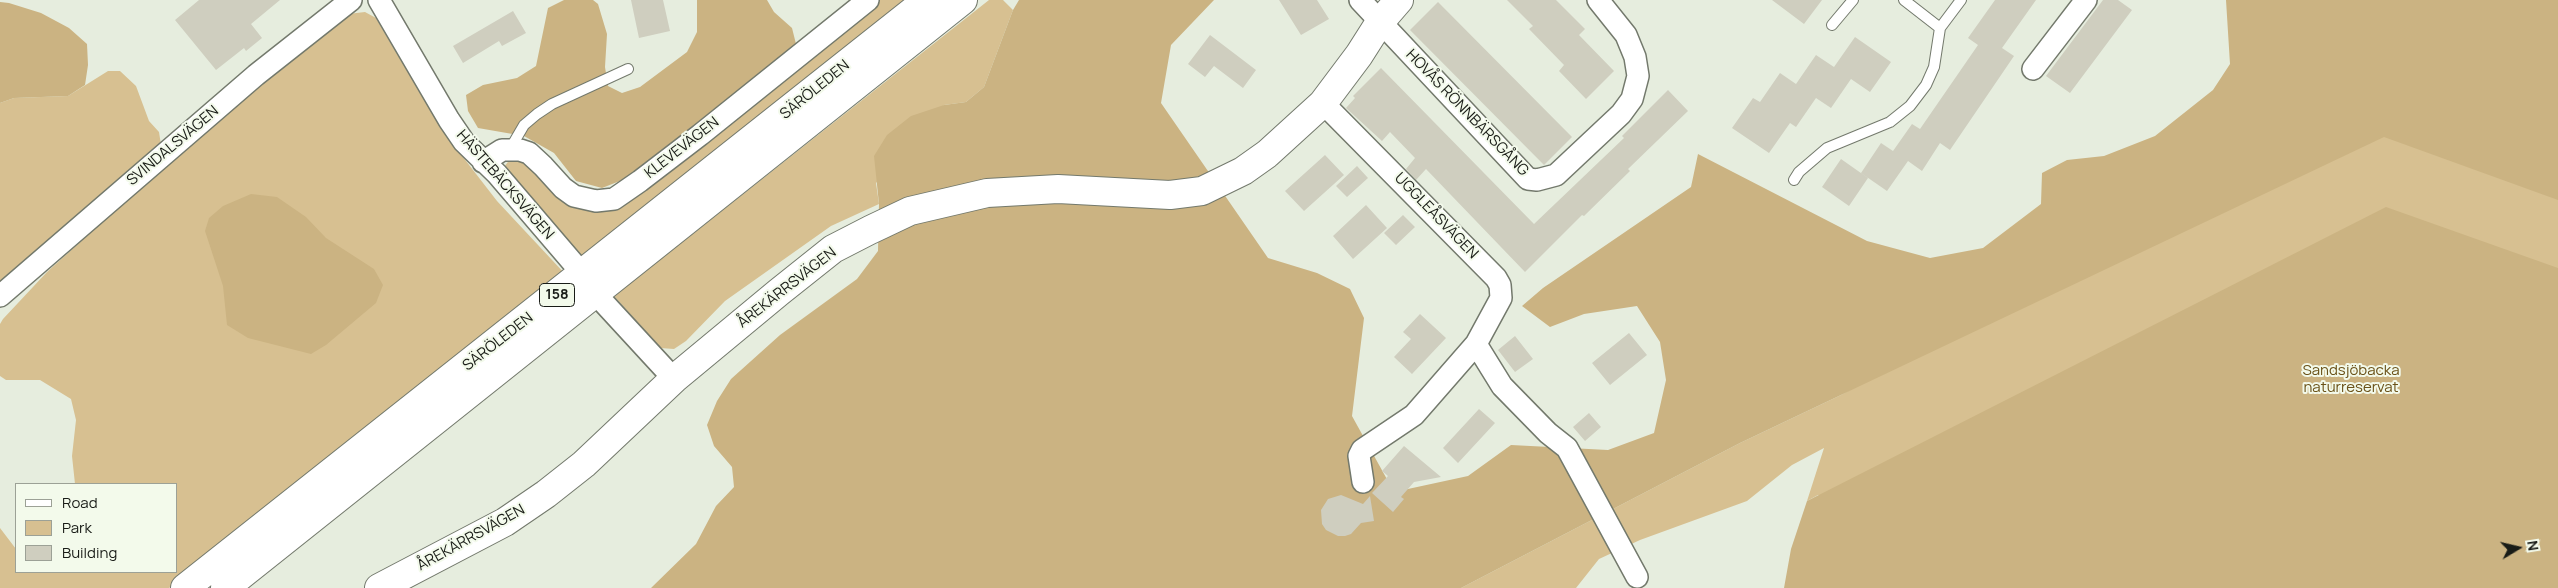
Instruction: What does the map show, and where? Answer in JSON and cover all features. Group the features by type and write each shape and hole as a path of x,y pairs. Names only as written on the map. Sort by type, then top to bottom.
{"main road":[{"name":"SÄRÖLEDEN","path":"184,588 927,0"},
{"name":"SÄRÖLEDEN","path":"224,588 963,0"},
{"name":"ÅREKÄRRSVÄGEN","path":"379,588 505,522 546,494 584,464 674,379 832,249 910,211 958,199 1024,190 1094,190 1170,195 1202,191 1243,171 1267,154 1324,103 1360,55 1380,22 1399,0"}],"street":[{"name":"SVINDALSVÄGEN","path":"0,296 256,75 351,0"},
{"name":"HÄSTEBÄCKSVÄGEN","path":"379,0 449,120 464,142 497,174 574,264"},
{"name":"KLEVEVÄGEN","path":"510,148 529,154 574,196 596,201 614,198 692,141 868,0"},
{"name":"HOVÅS RÖNNBÄRSGÅNG","path":"1360,0 1528,178 1537,180 1556,175 1621,114 1632,99 1638,76 1635,56 1626,35 1598,0"},
{"path":"2033,69 2086,0"},
{"name":"UGGLEÅSVÄGEN","path":"1324,103 1401,180 1500,284 1501,298 1476,344 1414,415 1362,450 1359,456 1363,482"},
{"path":"483,162 502,150 510,148"},
{"path":"604,303 674,379"},
{"path":"1476,344 1502,386 1548,432 1567,448 1637,577"}],"lane":[{"path":"1832,25 1853,0"},
{"path":"1904,0 1940,28"},
{"path":"1794,180 1798,172 1827,148 1890,122 1910,106 1926,85 1934,66 1940,28 1961,0"},
{"path":"510,148 524,125 537,114 552,104 628,69"}],"green space":[{"path":"564,0 593,0 598,4 607,34 605,67 608,86 622,93 640,87 687,52 697,32 697,0 767,0 774,12 792,28 796,44 635,175 602,188 576,181 554,153 524,136 478,128 468,111 466,95 483,85 517,78 536,66 548,8"},
{"path":"877,0 911,0 581,262 504,167 511,158 523,159 594,210"},
{"path":"989,0 1003,0 1013,10 984,87 966,102 944,105 876,183 879,204 831,226 725,301 686,341 674,349 660,348 614,296"},
{"path":"1019,0 1214,0 1171,45 1161,103 1268,258 1317,273 1350,289 1364,318 1352,416 1394,492 1468,476 1511,445 1608,450 1654,433 1666,380 1660,342 1637,306 1584,314 1550,327 1522,306 1543,288 1691,187 1698,154 1867,241 1930,258 1983,248 2041,204 2042,173 2067,160 2104,156 2155,136 2213,90 2230,64 2226,0 2558,0 2558,200 2384,137 1740,443 1461,588 651,588 696,544 716,506 734,487 732,467 714,446 707,425 717,401 731,379 780,335 857,279 878,251 879,204 874,156 887,135 911,116 944,105 966,102 984,87 1013,10"},
{"name":"Sandsjöbacka naturreservat","path":"2558,0 2558,588 1818,495 1807,501 1824,448 1792,465 1747,501 1640,540 1599,559 1576,588 1461,588 1740,443 1841,395"},
{"path":"0,2 41,13 69,28 87,44 88,65 85,85 68,96 14,98 0,103"},
{"path":"365,12 376,18 442,130 497,201 566,275 169,588 0,588 0,528 15,548 15,573 178,573 178,483 75,483 72,456 76,420 71,399 40,380 6,380 0,376 0,324 47,272 172,159 348,14"},
{"path":"108,71 120,71 136,86 149,121 159,132 161,145 0,283 0,103 14,98 68,96"},
{"path":"251,194 277,197 306,217 326,238 374,269 383,285 376,303 326,345 311,354 248,338 227,325 223,286 205,231 209,218 223,206"},
{"name":"Sandsjöbacka naturreservat","path":"2386,207 2558,268 2558,588 1784,588 1791,549 1807,501"}],"building":[{"path":"199,0 280,0 251,24 262,38 246,51 244,48 216,70 175,20"},
{"path":"631,0 663,0 670,31 639,38"},
{"path":"1279,0 1317,0 1329,19 1301,35"},
{"path":"1507,0 1556,0 1585,29 1579,35 1614,71 1586,99 1559,71 1564,65 1529,29 1533,26"},
{"path":"1772,0 1822,0 1804,24"},
{"path":"1995,0 2036,0 2002,48 2014,56 1950,150 1940,143 1922,171 1908,161 1887,191 1861,173 1881,143 1893,151 1912,124 1920,129 1978,45 1968,38"},
{"path":"2103,0 2118,0 2132,10 2070,93 2046,76"},
{"path":"1438,2 1572,137 1544,165 1410,30"},
{"path":"513,11 526,33 502,46 499,41 463,63 453,46"},
{"path":"1210,35 1256,70 1243,88 1214,66 1205,77 1188,64"},
{"path":"1855,37 1891,62 1870,92 1851,79 1831,108 1816,98 1796,127 1790,123 1769,153 1732,128 1753,98 1760,102 1780,73 1796,84 1816,55 1834,67"},
{"path":"1381,68 1534,224 1624,138 1622,136 1668,90 1688,111 1628,169 1630,171 1584,216 1582,215 1525,272 1426,169 1416,180 1406,169 1415,158 1390,132 1382,141 1346,108 1355,98 1353,96"},
{"path":"1325,155 1344,175 1304,211 1285,191"},
{"path":"1841,159 1868,178 1849,206 1822,187"},
{"path":"1357,166 1368,178 1347,197 1336,186"},
{"path":"1366,205 1387,228 1353,259 1333,236"},
{"path":"1403,215 1415,227 1396,245 1384,233"},
{"path":"1420,314 1446,338 1412,374 1394,357 1411,339 1403,332"},
{"path":"1629,333 1647,355 1610,385 1592,363"},
{"path":"1515,336 1533,359 1515,372 1498,350"},
{"path":"1479,409 1495,423 1458,463 1443,448"},
{"path":"1589,413 1601,427 1585,441 1573,427"},
{"path":"1404,446 1441,477 1414,482 1401,497 1404,499 1393,512 1372,493 1388,476 1382,471"},
{"path":"1341,495 1363,504 1370,496 1374,521 1361,523 1351,534 1345,536 1338,536 1326,530 1322,524 1321,510 1328,499"}]}
